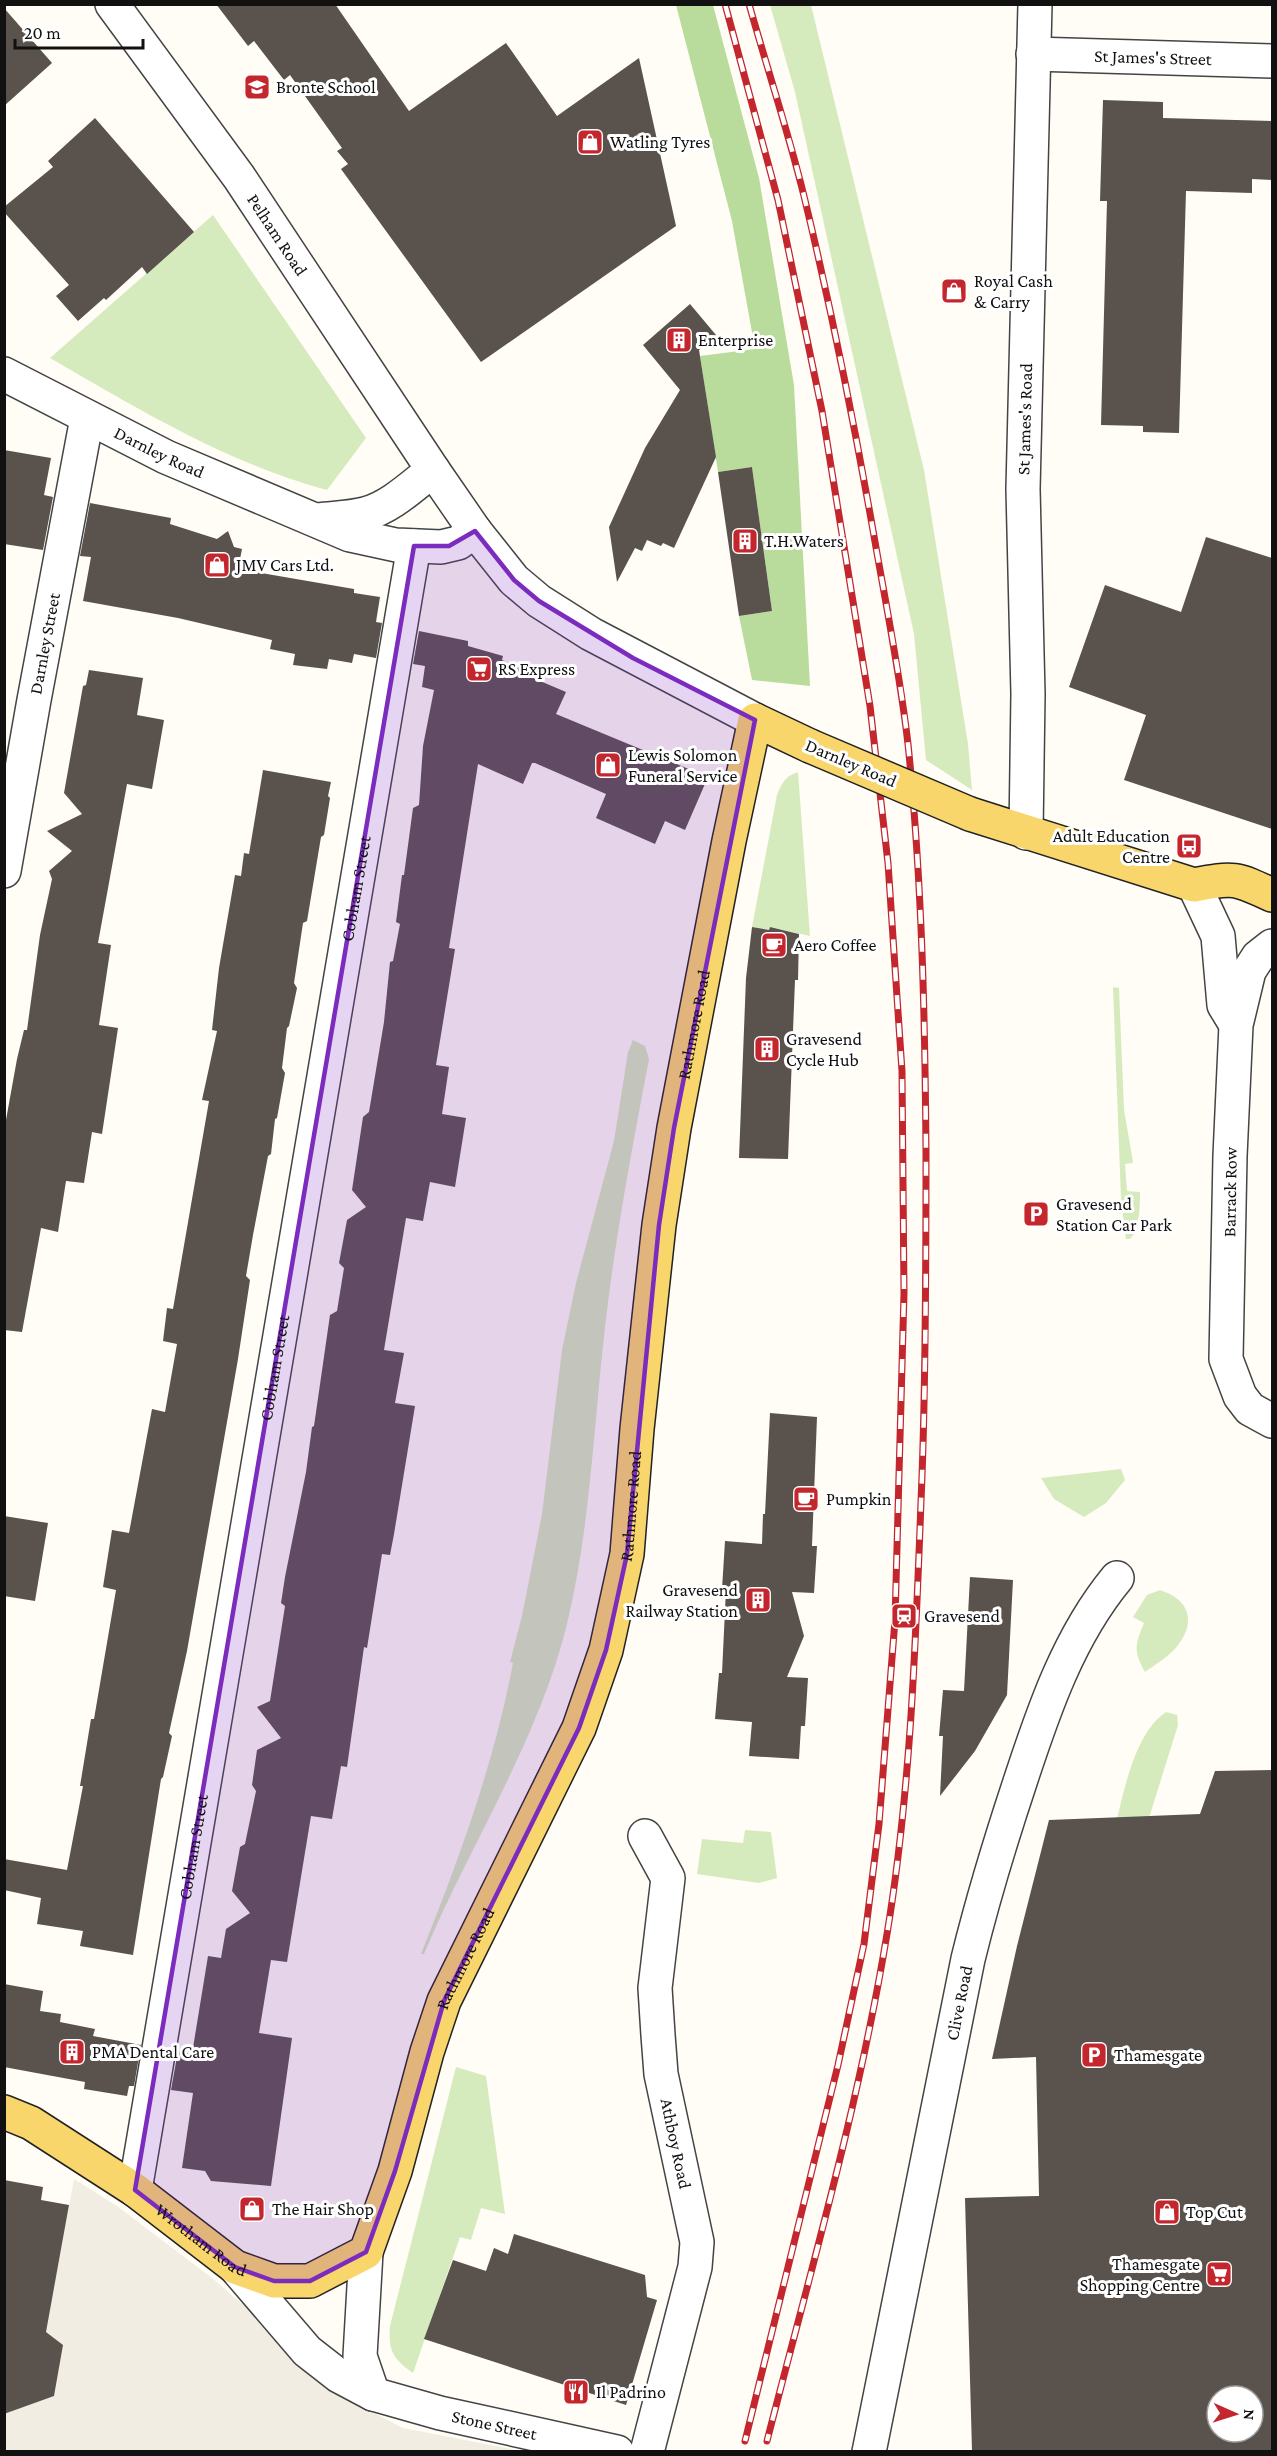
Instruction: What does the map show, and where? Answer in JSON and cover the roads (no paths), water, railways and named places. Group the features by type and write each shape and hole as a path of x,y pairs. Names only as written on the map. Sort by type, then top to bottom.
{"main road":[{"name":"Darnley Road","path":"755,720 970,814 1026,833 1194,885 1227,879 1237,880 1272,895"},
{"name":"Rathmore Road","path":"366,2252 395,2171 427,2052 444,2001 579,1728 606,1650 627,1554 637,1429 659,1225 674,1128 720,886 755,720"},
{"name":"Wrotham Road","path":"4,2112 31,2123 135,2190 235,2267"},
{"path":"235,2267 274,2281 310,2281 366,2252"}],"street":[{"name":"Pelham Road","path":"112,4 258,205 433,470"},
{"name":"St James's Road","path":"1026,833 1028,694 1023,489 1035,4"},
{"name":"St James's Street","path":"1033,54 1272,61"},
{"name":"Darnley Road","path":"4,374 87,418 214,478 350,535 414,546 449,546 475,531"},
{"name":"Darnley Street","path":"4,871 87,418"},
{"name":"Darnley Road","path":"318,520 360,515 377,510 433,470 475,531 514,580 539,601 633,657 755,720"},
{"name":"Cobham Street","path":"135,2190 414,546"},
{"name":"Barrack Row","path":"1194,885 1218,936 1224,1005 1236,1025"},
{"name":"Barrack Row","path":"1272,946 1258,957 1249,971 1236,1025 1230,1156 1226,1359 1240,1396 1250,1409 1272,1421"},
{"name":"Clive Road","path":"869,2451 982,1900 1034,1740 1055,1685 1081,1630 1117,1578"},
{"name":"Athboy Road","path":"645,1836 668,1878 655,1988 661,2074 697,2242 695,2267 648,2451"},
{"name":"Rathmore Road","path":"366,2252 360,2356 373,2394"},
{"name":"Wrotham Road","path":"235,2267 307,2351 339,2376 373,2394"},
{"name":"Stone Street","path":"373,2394 440,2414 617,2451"}],"railway":[{"path":"725,4 778,200 822,411 870,706 888,863 902,1071 904,1293 895,1620 879,1824 864,1944 838,2065 745,2441"},
{"path":"749,4 798,172 824,280 842,365 901,692 913,795 920,897 926,1153 924,1396 918,1591 912,1706 895,1877 876,1998 848,2125 767,2441"}],"place":[{"name":"Bronte School","path":"257,87"},
{"name":"Watling Tyres","path":"590,142"},
{"name":"Royal Cash & Carry","path":"954,291"},
{"name":"Enterprise","path":"679,340"},
{"name":"T.H.Waters","path":"745,541"},
{"name":"JMV Cars Ltd.","path":"217,565"},
{"name":"RS Express","path":"479,669"},
{"name":"Lewis Solomon Funeral Service","path":"608,765"},
{"name":"Adult Education Centre","path":"1189,846"},
{"name":"Aero Coffee","path":"774,945"},
{"name":"Gravesend Cycle Hub","path":"767,1049"},
{"name":"Gravesend Station Car Park","path":"1036,1214"},
{"name":"Pumpkin","path":"806,1499"},
{"name":"Gravesend Railway Station","path":"758,1600"},
{"name":"Gravesend","path":"904,1616"},
{"name":"PMA Dental Care","path":"72,2052"},
{"name":"Thamesgate","path":"1094,2055"},
{"name":"The Hair Shop","path":"252,2209"},
{"name":"Top Cut","path":"1167,2212"},
{"name":"Thamesgate Shopping Centre","path":"1219,2274"},
{"name":"Il Padrino","path":"576,2392"}]}
